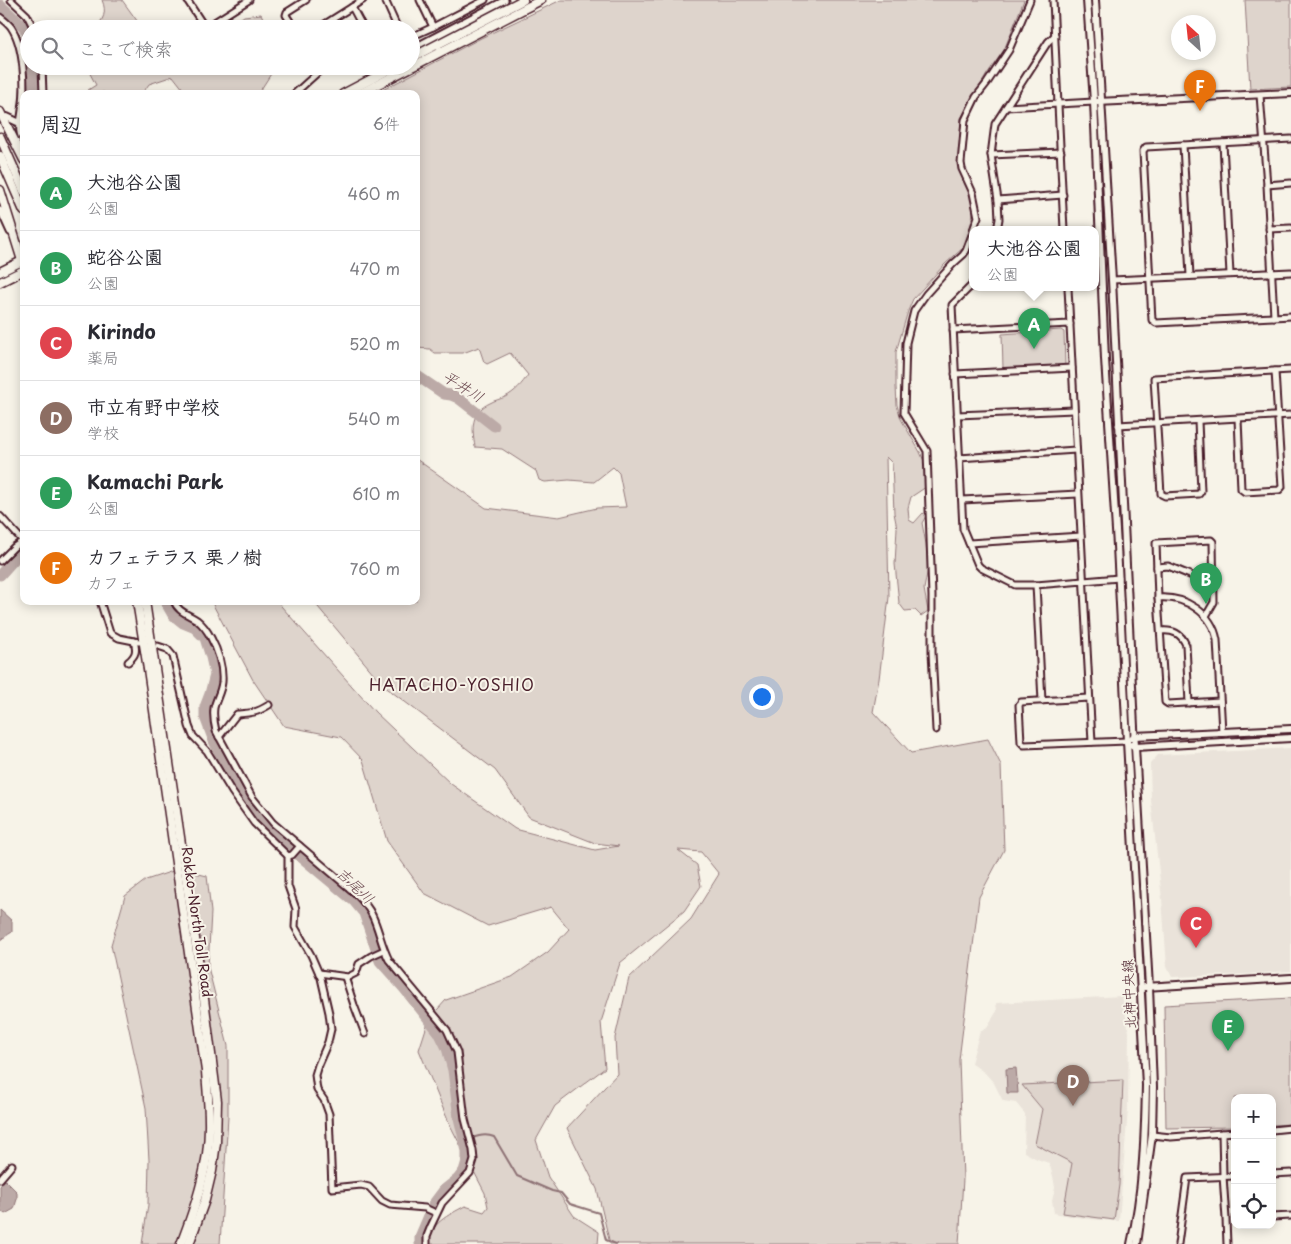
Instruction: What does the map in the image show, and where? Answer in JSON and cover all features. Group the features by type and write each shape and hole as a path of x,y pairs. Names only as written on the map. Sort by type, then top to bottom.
{"main road":[{"path":"420,53 523,0"},
{"path":"420,62 541,0"},
{"path":"351,90 379,75"},
{"path":"367,90 396,75"},
{"path":"0,112 20,152"},
{"path":"0,136 20,182"},
{"path":"0,156 20,202"},
{"path":"0,190 20,254"},
{"path":"0,272 20,265"},
{"path":"0,282 20,266"},
{"name":"Rokko-North Toll Road","path":"137,605 148,669 206,1071 209,1122 203,1178 192,1217 180,1244"},
{"name":"Rokko-North Toll Road","path":"146,605 204,999 217,1101 216,1143 212,1171 205,1200 189,1244"}],"street":[{"path":"11,0 27,14 30,20"},
{"path":"217,20 249,0"},
{"path":"289,20 286,16 287,12 306,0"},
{"path":"331,20 363,0"},
{"path":"385,0 394,20"},
{"path":"420,0 433,27"},
{"path":"420,34 485,0"},
{"path":"420,43 505,0"},
{"path":"975,226 978,217 974,193 961,163 965,120 976,97 1010,50 1030,0"},
{"path":"1053,0 1064,226"},
{"name":"北神中央線","path":"1087,0 1094,102 1106,378 1119,578 1146,1085 1145,1138 1139,1198 1131,1244"},
{"name":"北神中央線","path":"1095,0 1112,280 1153,1087 1152,1135 1137,1244"},
{"path":"189,1 200,20"},
{"path":"352,6 359,20"},
{"path":"0,17 12,28 20,51"},
{"path":"998,226 998,200 991,155 996,124 1048,42 1055,35"},
{"path":"22,75 22,90"},
{"path":"42,75 42,90"},
{"path":"298,90 314,75"},
{"path":"1006,107 1291,93"},
{"path":"1260,95 1274,317"},
{"path":"7,117 20,123"},
{"path":"1291,139 1146,147 1143,151 1152,320 1156,323 1291,316"},
{"path":"1223,143 1230,274"},
{"path":"1183,145 1190,276"},
{"path":"991,155 1061,152"},
{"path":"1267,185 1291,184"},
{"path":"998,200 1063,195"},
{"path":"0,210 18,248"},
{"path":"1269,230 1291,228"},
{"path":"936,730 927,451 904,413 906,343 914,311 926,294 963,255 969,242"},
{"path":"1112,280 1291,272"},
{"path":"969,288 952,304 963,529 978,565 1015,585 1082,582 1119,578"},
{"path":"1068,291 1082,582 1092,742"},
{"path":"953,330 1070,324"},
{"path":"955,374 1072,368"},
{"path":"1198,421 1201,491 1198,494 1165,496 1162,494 1154,378 1291,370"},
{"path":"1238,419 1241,489 1245,492 1279,490 1282,488 1275,371"},
{"path":"957,415 1074,410"},
{"path":"1118,425 1291,416"},
{"path":"959,458 1076,450"},
{"path":"962,500 1078,494"},
{"path":"0,516 20,537"},
{"path":"969,543 1081,536"},
{"path":"1206,616 1214,602 1213,542 1211,540 1156,543 1165,702 1168,704 1220,701"},
{"path":"0,561 20,542"},
{"path":"1157,567 1168,566 1207,582 1214,582"},
{"path":"1036,585 1042,700"},
{"path":"1158,598 1168,597 1176,599 1194,607 1206,616 1215,630 1222,732"},
{"path":"102,605 110,633 119,638 136,641 135,656 128,662"},
{"path":"175,605 184,614 204,627 211,637 222,670 219,698 214,707 216,731 252,796 273,823 299,847 355,892 365,903 376,924 389,960 447,1030 457,1052 466,1125 474,1160 470,1173 448,1194 435,1212 427,1236 427,1244"},
{"path":"1161,631 1168,630 1180,634 1186,645 1189,703"},
{"path":"158,646 167,649 173,656 193,736 207,751 254,823 290,856"},
{"path":"1089,698 1021,702 1019,705 1021,742 1024,745 1127,741 1134,736 1291,729"},
{"path":"219,737 237,714 252,714 269,705"},
{"path":"1127,741 1135,747 1291,738"},
{"path":"299,847 290,856 288,886 296,909 295,927 319,973 329,1013 331,1029 328,1042 314,1075 318,1090 329,1114 332,1188 361,1185 369,1187 382,1201 390,1205 425,1208 435,1212"},
{"path":"319,973 348,977 356,973 359,964 384,950"},
{"path":"346,977 365,1034"},
{"path":"1141,987 1291,978"},
{"path":"1276,1130 1291,1128"},
{"path":"1152,1135 1171,1137 1231,1132"},
{"path":"1222,1133 1227,1244"},
{"path":"0,1179 12,1165"},
{"path":"1276,1174 1291,1173"},
{"path":"1178,1244 1187,1178 1231,1176"},
{"path":"1276,1217 1291,1216"},
{"path":"1226,1220 1231,1219"}],"shaded area":[{"path":"102,0 122,0 136,20 101,20 104,16"},
{"path":"561,0 1024,0 1004,50 987,74 961,118 958,169 970,190 974,207 971,226 969,226 969,235 963,248 945,264 913,299 896,352 897,405 901,419 924,461 926,487 911,497 908,508 909,520 914,523 923,513 926,516 922,523 928,568 924,589 928,611 921,616 915,610 905,611 899,603 895,564 897,528 894,513 892,463 886,457 889,597 873,712 911,753 988,739 1001,765 1004,850 979,897 959,1060 963,1179 959,1244 610,1244 597,1189 567,1128 617,1074 615,1038 629,978 691,919 719,874 701,852 678,850 697,865 701,886 684,911 620,963 601,1022 605,1068 555,1106 536,1140 548,1177 574,1216 599,1232 598,1244 429,1244 432,1230 447,1216 465,1206 484,1212 488,1207 485,1193 449,1123 419,1050 429,1019 446,1000 512,977 548,952 569,929 551,907 488,926 424,893 387,841 363,760 341,737 284,726 253,680 213,605 281,605 375,712 451,784 515,829 595,850 619,846 595,843 529,817 495,770 384,686 316,605 420,605 420,462 486,508 559,517 597,508 626,507 619,473 613,467 594,482 569,480 545,482 539,480 536,471 502,449 475,447 473,428 479,411 490,403 512,393 528,375 510,353 487,364 484,362 479,347 463,353 435,353 430,349 420,348 420,90 383,90 411,75 420,75 420,70 481,38"},
{"path":"1245,0 1291,0 1291,87 1250,89"},
{"path":"261,14 264,20 238,20 244,16"},
{"path":"91,75 270,75 261,90 184,90 173,76 149,84 145,90 88,90 96,85"},
{"path":"1061,330 1064,332 1065,365 1003,368 1002,334"},
{"path":"1291,748 1291,971 1172,977 1167,967 1162,899 1151,801 1150,764 1158,755"},
{"path":"179,869 207,876 211,912 208,967 228,1046 228,1117 220,1244 142,1244 148,1205 149,1160 146,1108 111,945 125,896 146,880"},
{"path":"0,910 12,921 12,932 0,940"},
{"path":"1122,996 1129,1032 1128,1109 1119,1221 1088,1219 1054,1213 1052,1200 1055,1188 1049,1163 1024,1152 1025,1114 1016,1103 1003,1101 994,1083 985,1073 971,1063 980,1031 987,1027 997,1011 996,1003"},
{"path":"1291,998 1291,1124 1276,1125 1276,1094 1231,1094 1231,1127 1166,1128 1164,1005"},
{"path":"1016,1068 1018,1093 1007,1093 1006,1069"},
{"path":"1123,1080 1119,1185 1114,1220 1063,1213 1072,1163 1035,1144 1042,1109 1022,1085"},
{"path":"5,1180 17,1192 17,1199 14,1209 5,1214 0,1210 0,1186"}],"waterway":[{"path":"0,5 20,23"},
{"path":"33,75 33,90"},
{"name":"平井川","path":"420,378 444,394 458,398 494,426"},
{"path":"0,575 20,554"},
{"name":"吉尾川","path":"167,605 173,615 183,623 195,628 205,638 215,675 205,707 205,717 214,741 237,789 261,821 354,901 364,913 380,961 439,1032 447,1048 453,1070 459,1118 467,1151 467,1161 464,1171 458,1179 444,1190 435,1202 420,1237 420,1244"},
{"path":"465,1141 483,1135 494,1137 517,1176 561,1193 570,1204 599,1213 606,1240 616,1244"}],"place":[{"name":"カフェテラス 栗ノ樹","path":"1200,111"},
{"name":"大池谷公園","path":"1034,349"},
{"name":"蛇谷公園","path":"1206,604"},
{"name":"Kirindo","path":"1196,948"},
{"name":"Kamachi Park","path":"1228,1051"},
{"name":"市立有野中学校","path":"1073,1106"}],"district":[{"name":"HATACHO-YOSHIO","path":"452,685"}]}
